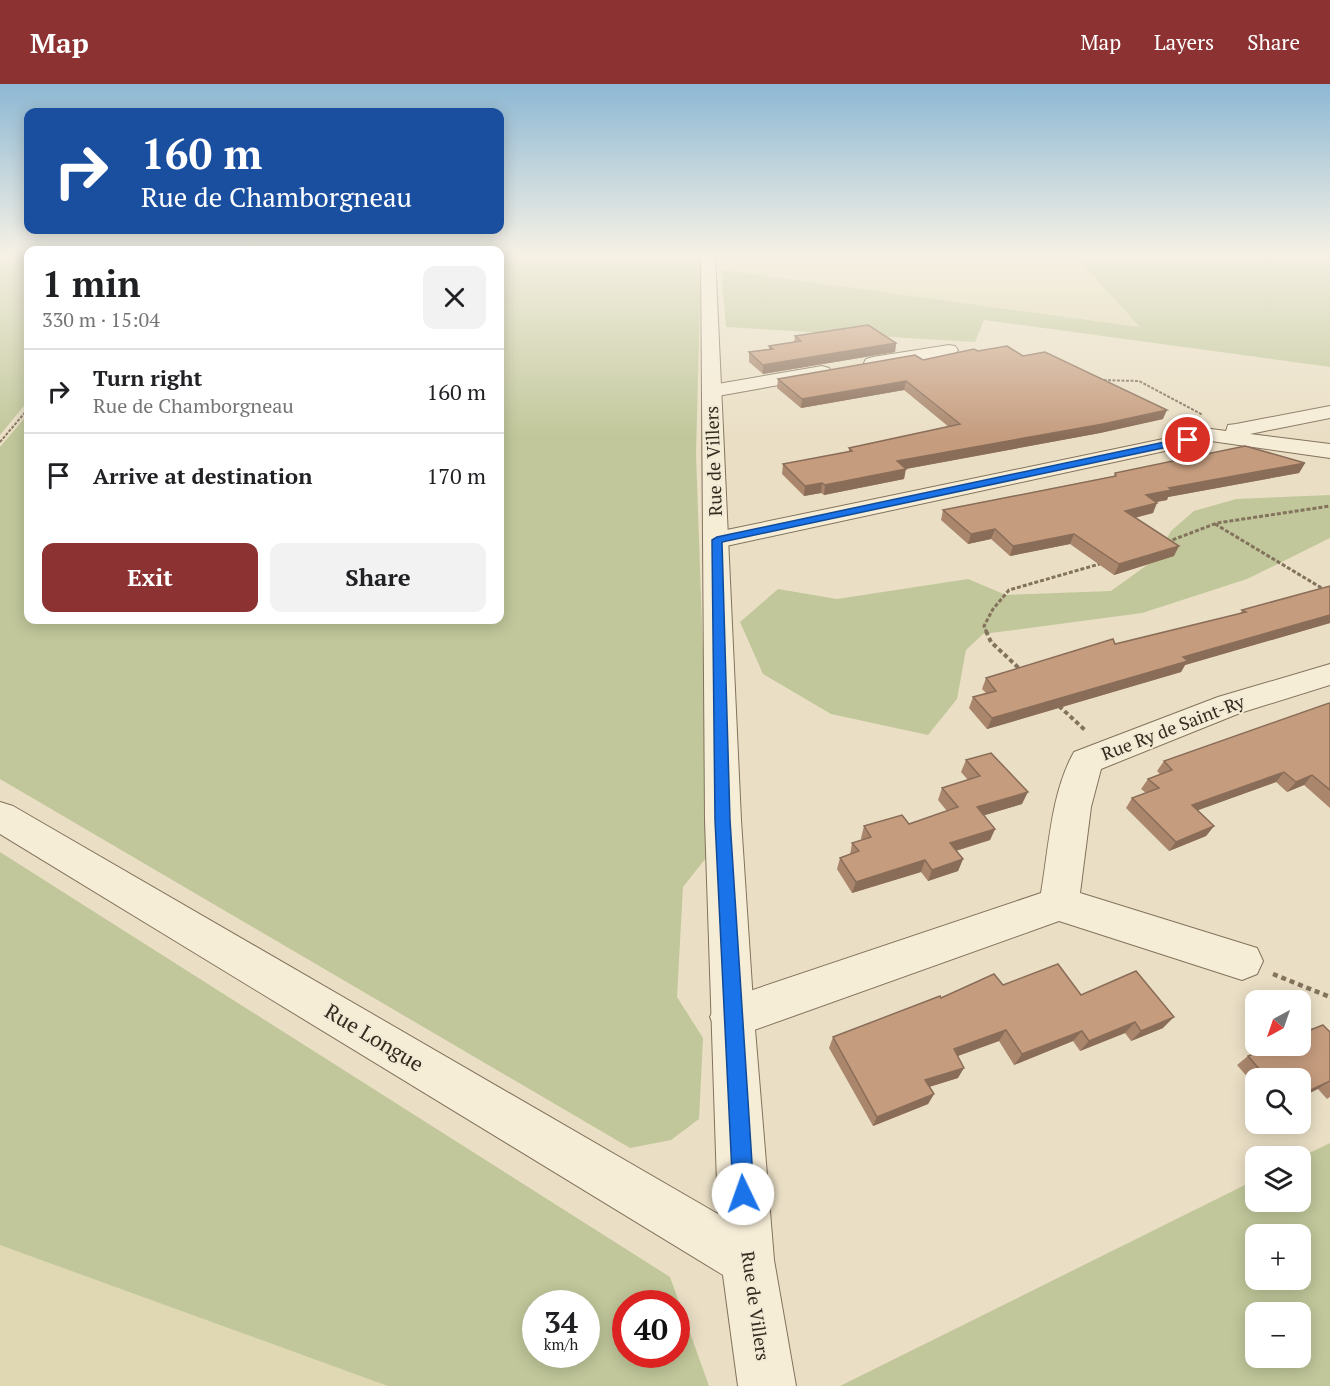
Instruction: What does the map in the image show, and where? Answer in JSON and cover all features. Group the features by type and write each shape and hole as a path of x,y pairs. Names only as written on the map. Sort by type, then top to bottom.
{"street":[{"name":"Rue de Villers","path":"710,316 723,820 732,1017 747,1260 767,1386"},
{"path":"860,366 949,350"},
{"path":"712,391 837,369"},
{"path":"717,540 1330,412"},
{"path":"1222,433 1330,451"},
{"name":"Rue Ry de Saint-Ry","path":"1059,904 1073,807 1086,761 1229,705 1330,674"},
{"name":"Rue Longue","path":"0,816 747,1260"},
{"path":"732,1017 1059,904 1242,961"}],"path":[{"path":"1099,380 1139,381 1222,433"},
{"path":"0,442 24,414"},
{"path":"1158,545 1215,524 1330,506"},
{"path":"1215,524 1330,593"},
{"path":"1031,679 991,642 984,626 993,609 1009,590 1106,562"},
{"path":"1054,702 1109,752"},
{"path":"1242,961 1330,998"}],"shaded area":[{"path":"1058,316 1131,316 1141,327"},
{"path":"0,1233 399,1386 0,1386"}],"green space":[{"path":"0,316 24,316 24,406 0,435"},
{"path":"504,316 700,316 696,454 710,853 683,887 677,997 703,1038 699,1119 671,1140 630,1148 0,779 0,447 24,419 24,624 504,624"},
{"path":"725,316 1057,316 1140,327 1130,316 1330,316 1330,367 984,320 975,342 726,327"},
{"path":"1330,495 1330,538 1247,579 1142,613 983,634 966,650 957,699 928,735 831,714 763,674 740,622 778,589 837,599 968,579 1006,595 1111,591 1154,560 1171,531 1194,511 1236,499"},
{"path":"0,852 670,1277 675,1290 612,1290 612,1368 690,1368 690,1333 709,1386 388,1386 0,1245"},
{"path":"1330,1143 1330,1386 840,1386 1245,1185 1245,1212 1311,1212 1311,1152"}],"building":[{"path":"868,325 896,343 763,365 749,352 773,349 769,346 801,341 795,336"},
{"path":"1007,346 1023,356 1045,352 1167,410 1103,424 897,461 906,469 825,485 822,483 805,486 783,464 852,451 849,448 960,424 906,381 802,399 778,379 915,355 923,360 974,349 978,351"},
{"path":"1245,446 1305,463 1169,488 1172,490 1146,495 1157,503 1125,511 1179,546 1119,564 1074,534 1013,546 995,529 971,534 943,510 1116,476 1115,473"},
{"path":"1330,586 1330,615 1183,657 1188,661 992,718 973,697 996,691 986,678 1113,639 1115,644 1246,612 1242,610"},
{"path":"1329,703 1330,790 1312,775 1296,782 1284,772 1192,805 1214,826 1176,842 1132,798 1159,788 1148,779 1172,770 1164,761"},
{"path":"991,753 1028,792 977,807 995,829 950,843 963,859 932,870 925,860 856,882 840,858 859,851 852,843 871,837 864,826 902,815 909,824 958,807 942,788 980,776 966,760"},
{"path":"1058,964 1081,995 1136,971 1174,1017 1141,1031 1135,1022 1089,1041 1082,1031 1022,1054 1006,1030 954,1049 964,1068 925,1080 934,1094 877,1117 833,1037 940,996 941,998 994,974 1003,985"},
{"path":"1323,1025 1330,1032 1330,1081 1311,1090 1311,1068 1258,1068 1248,1056 1311,1056 1311,1030"}],"route":[{"path":"743,1194 723,820 717,540 1188,440"}]}
